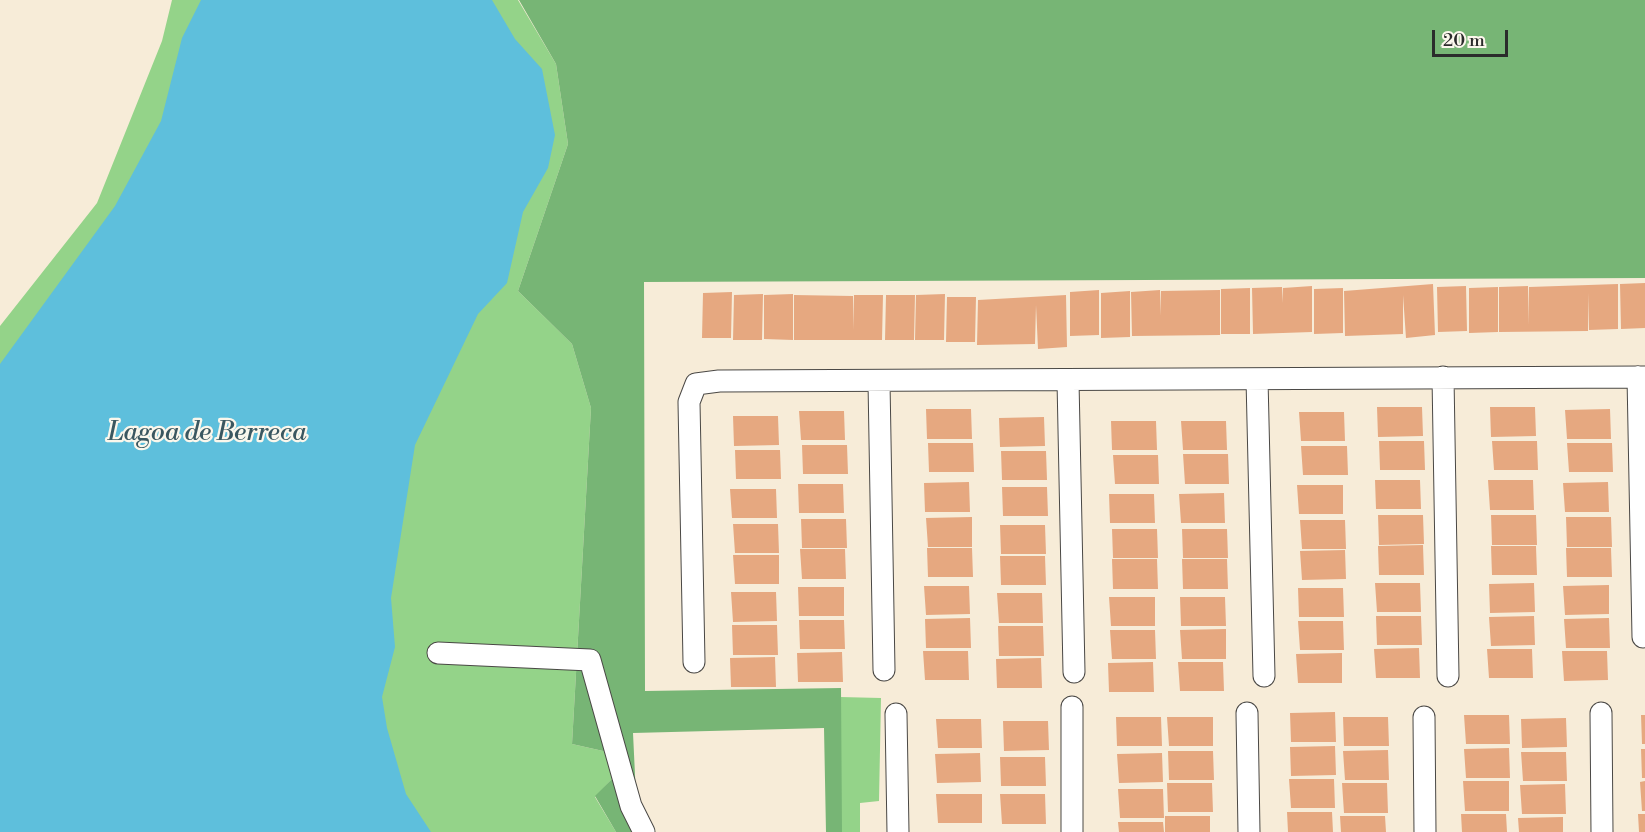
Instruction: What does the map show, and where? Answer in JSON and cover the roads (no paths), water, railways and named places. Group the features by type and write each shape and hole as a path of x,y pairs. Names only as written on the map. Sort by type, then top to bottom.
{"street":[{"path":"1443,377 1448,676"},
{"path":"694,662 689,402 696,384 719,381 1642,377 1643,637"},
{"path":"1257,379 1264,676"},
{"path":"1068,381 1074,672"},
{"path":"879,382 884,670"},
{"path":"438,653 590,660 631,806 644,832"},
{"path":"1072,707 1072,832"},
{"path":"1247,713 1249,832"},
{"path":"1601,713 1602,832"},
{"path":"896,714 898,832"},
{"path":"1424,717 1425,832"}],"water":[{"name":"Lagoa de Berreca","path":"201,0 492,0 515,39 542,69 555,135 548,168 523,212 507,283 478,314 415,445 391,598 395,647 382,697 387,728 406,794 431,832 0,832 0,364 115,206 161,121 182,38"}]}
